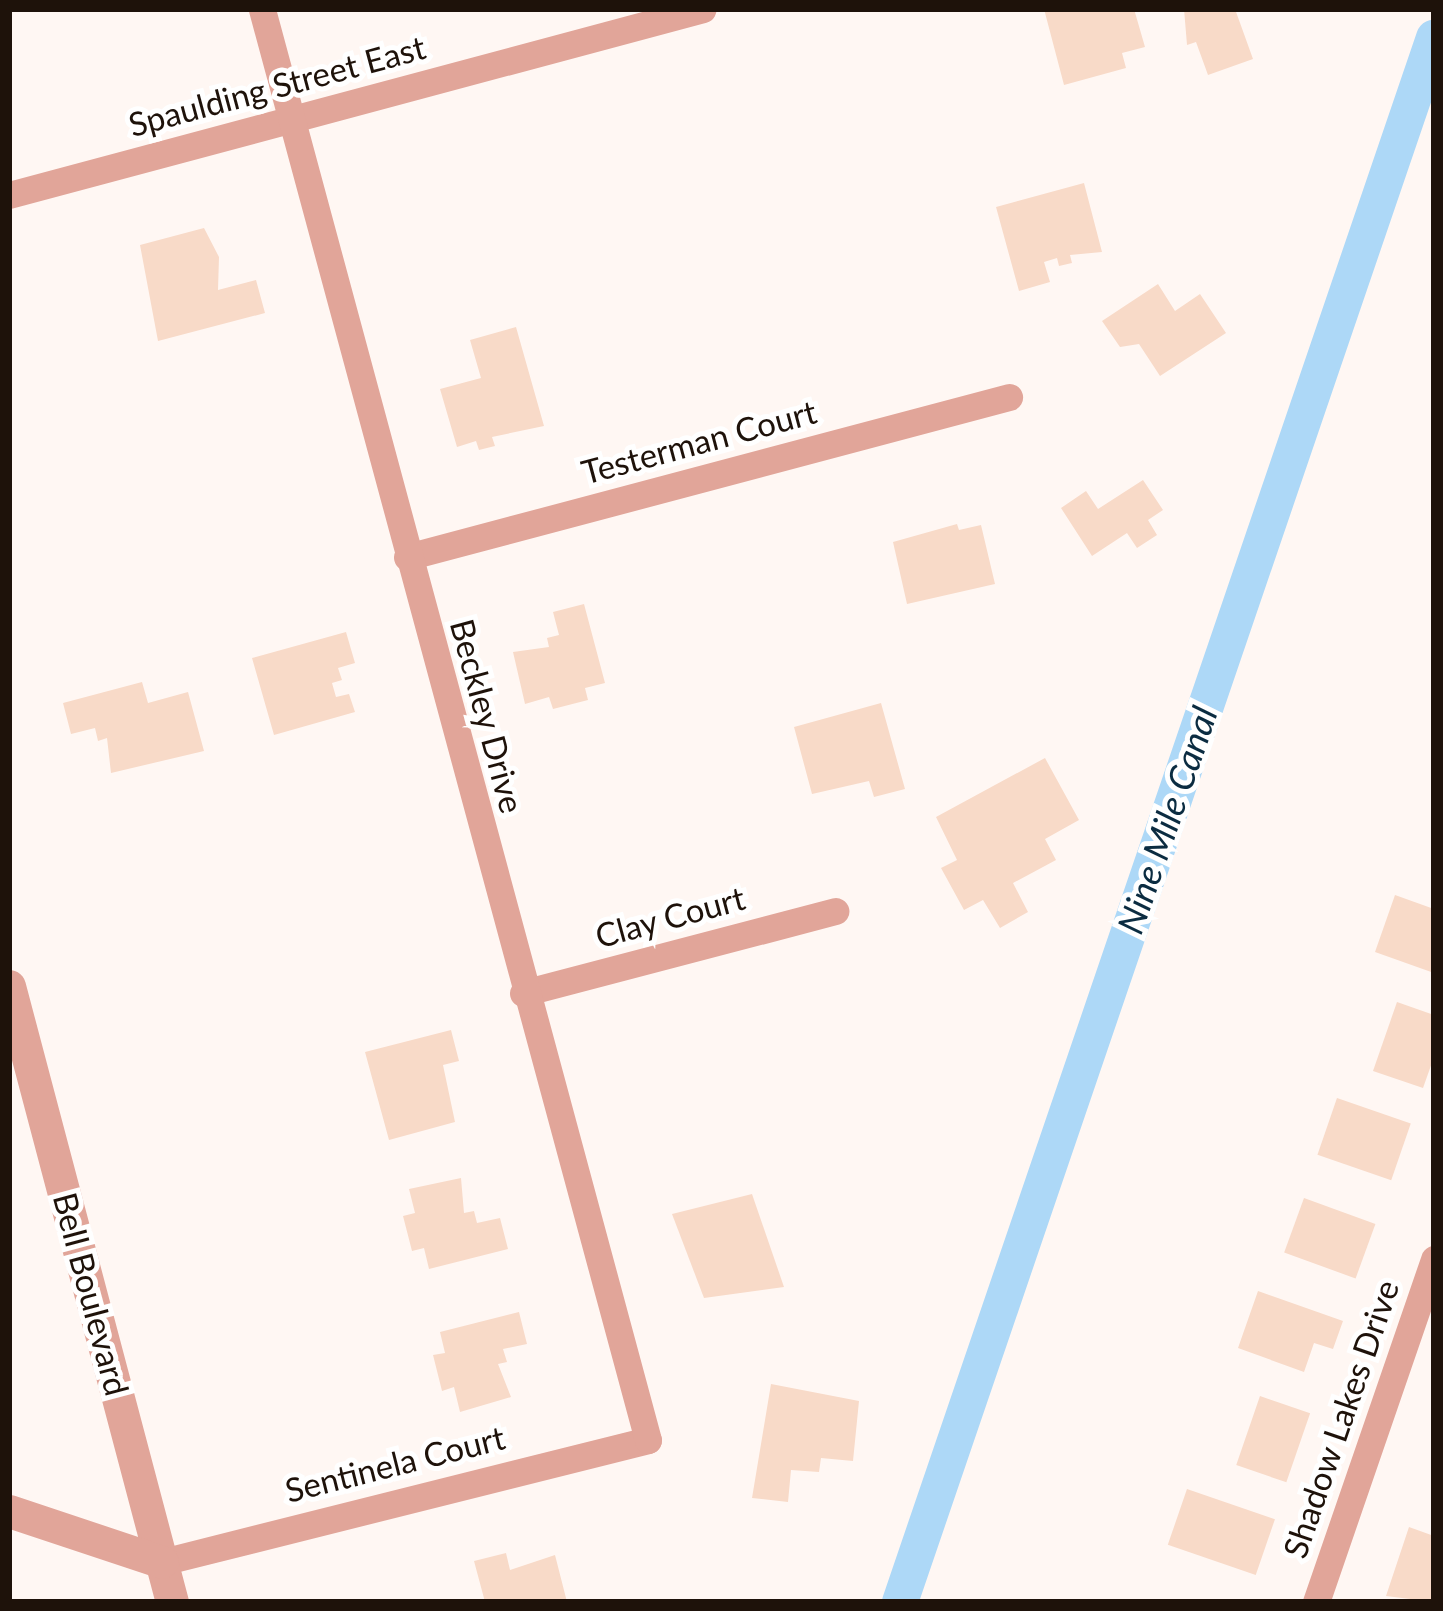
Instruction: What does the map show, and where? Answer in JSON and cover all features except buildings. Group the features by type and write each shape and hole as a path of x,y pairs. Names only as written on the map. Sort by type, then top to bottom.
{"street":[{"name":"Beckley Drive","path":"262,9 523,993 648,1440"},
{"name":"Spaulding Street East","path":"9,195 703,9"},
{"name":"Testerman Court","path":"407,557 1009,397"},
{"name":"Clay Court","path":"523,993 836,911"},
{"name":"Bell Boulevard","path":"9,986 172,1602"},
{"name":"Shadow Lakes Drive","path":"1316,1602 1421,1340 1434,1258"},
{"name":"Sentinela Court","path":"162,1562 648,1440"},
{"path":"9,1511 162,1562"}],"waterway":[{"name":"Nine Mile Canal","path":"900,1602 1434,38"}]}
